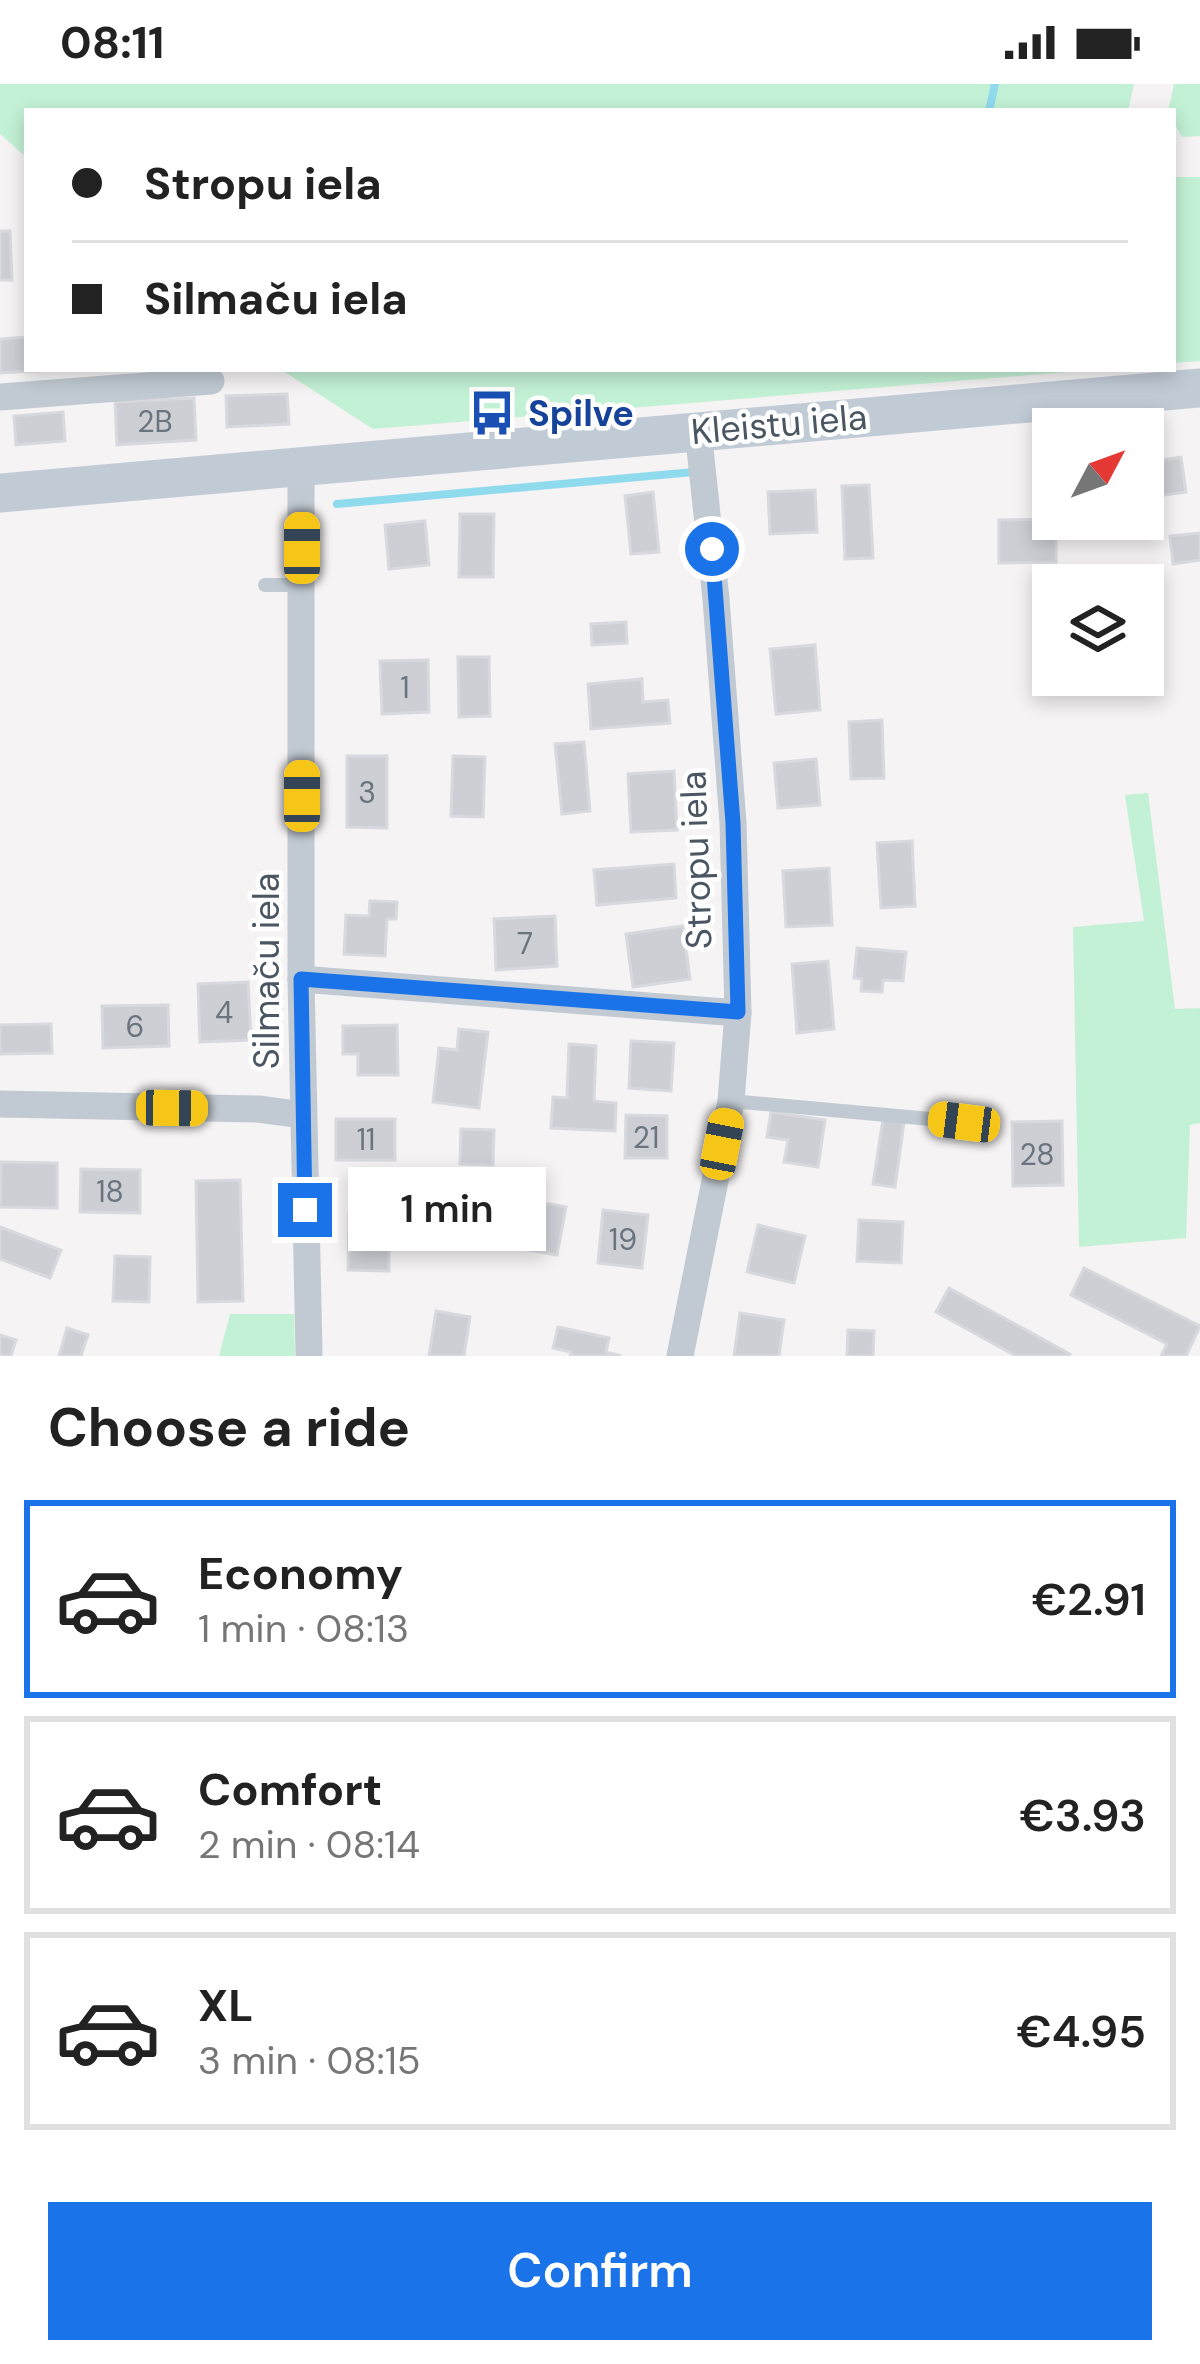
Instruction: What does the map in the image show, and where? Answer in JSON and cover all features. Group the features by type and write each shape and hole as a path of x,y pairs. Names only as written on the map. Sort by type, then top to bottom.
{"street":[{"path":"0,397 211,381"},
{"name":"Kleistu iela","path":"0,493 1200,388"},
{"name":"Stropu iela","path":"680,1356 731,1101 738,1012 731,801 698,430"},
{"name":"Silmaču iela","path":"301,467 301,979 309,1353"},
{"path":"301,979 738,1012"},
{"name":"Silmaču iela","path":"0,1105 258,1109 303,1115"}],"lane":[{"path":"265,585 302,585"},
{"path":"731,1101 964,1122"}],"green space":[{"path":"0,84 1134,84 1129,108 24,108 24,155 0,134"},
{"path":"1174,84 1200,84 1200,136 1182,137 1176,126 1176,108 1169,108"},
{"path":"1176,177 1200,177 1200,361 1176,363"},
{"path":"285,372 1067,372 373,429"},
{"path":"1148,793 1175,1009 1200,1008 1200,1123 1190,1125 1186,1238 1079,1247 1073,927 1144,921 1125,795"},
{"path":"230,1314 294,1314 295,1356 219,1356"}],"building":[{"path":"0,231 10,231 12,280 0,280"},
{"path":"24,337 24,372 0,373 0,339"},
{"path":"287,394 289,424 227,427 226,396"},
{"path":"194,398 196,440 117,445 115,402"},
{"path":"63,412 65,441 16,445 14,416"},
{"path":"1181,457 1186,492 1164,495 1164,460"},
{"path":"869,485 873,558 845,559 842,486"},
{"path":"815,490 817,532 770,534 768,492"},
{"path":"653,492 659,552 631,554 625,496"},
{"path":"460,514 494,514 493,577 459,577"},
{"path":"1032,519 1032,540 1056,540 1056,562 999,563 999,520"},
{"path":"425,521 429,565 389,569 385,525"},
{"path":"1200,533 1200,560 1173,564 1170,536"},
{"path":"626,622 627,643 592,645 591,624"},
{"path":"815,645 820,710 776,714 770,649"},
{"path":"458,657 489,657 490,716 459,717"},
{"path":"428,660 429,712 382,714 380,661"},
{"path":"642,679 643,702 668,700 670,723 591,729 588,684"},
{"path":"882,720 884,778 851,779 849,722"},
{"path":"584,742 590,811 562,814 555,744"},
{"path":"347,756 387,756 387,828 347,827"},
{"path":"453,756 485,757 483,817 451,816"},
{"path":"816,759 820,805 778,808 774,763"},
{"path":"674,771 677,830 631,832 628,774"},
{"path":"912,841 915,906 881,908 877,843"},
{"path":"674,864 676,898 597,905 594,870"},
{"path":"829,868 832,925 786,927 783,871"},
{"path":"370,901 397,902 396,919 387,919 385,956 344,954 346,915 369,916"},
{"path":"555,916 557,966 496,970 494,919"},
{"path":"683,926 690,979 633,987 626,934"},
{"path":"857,948 906,952 903,981 883,980 882,992 861,991 862,979 854,978"},
{"path":"828,961 834,1029 797,1033 792,964"},
{"path":"248,982 251,1040 200,1042 198,984"},
{"path":"168,1005 169,1046 103,1048 102,1006"},
{"path":"51,1024 52,1053 0,1054 0,1025"},
{"path":"397,1025 398,1075 358,1075 358,1054 343,1054 343,1026"},
{"path":"459,1029 488,1032 479,1108 433,1102 439,1048 457,1050"},
{"path":"631,1041 674,1043 671,1091 629,1088"},
{"path":"569,1044 596,1046 594,1101 616,1103 615,1131 551,1128 553,1097 567,1098"},
{"path":"771,1112 825,1120 818,1167 784,1162 788,1140 767,1137"},
{"path":"626,1115 667,1116 667,1158 625,1158"},
{"path":"336,1119 395,1119 395,1160 336,1160"},
{"path":"883,1119 904,1122 895,1187 873,1184"},
{"path":"1062,1121 1063,1185 1013,1186 1012,1122"},
{"path":"461,1129 494,1130 493,1165 460,1164"},
{"path":"1,1162 57,1163 57,1208 0,1207"},
{"path":"81,1169 140,1170 140,1213 80,1212"},
{"path":"240,1180 243,1301 198,1302 196,1181"},
{"path":"532,1201 566,1207 557,1255 523,1249"},
{"path":"603,1210 648,1215 642,1268 598,1263"},
{"path":"349,1214 389,1214 389,1271 348,1270"},
{"path":"408,1215 455,1221 453,1242 405,1236"},
{"path":"859,1220 903,1222 901,1263 857,1261"},
{"path":"758,1225 805,1236 794,1283 747,1272"},
{"path":"0,1227 61,1250 50,1278 0,1259"},
{"path":"115,1256 150,1257 149,1302 113,1301"},
{"path":"1084,1268 1200,1326 1186,1356 1161,1356 1167,1344 1071,1295"},
{"path":"949,1288 1069,1356 1016,1356 936,1312"},
{"path":"436,1311 470,1317 464,1356 429,1356"},
{"path":"740,1313 784,1320 779,1356 734,1356"},
{"path":"558,1327 609,1338 606,1352 621,1356 570,1356 571,1352 553,1348"},
{"path":"67,1328 88,1335 81,1356 59,1356"},
{"path":"848,1330 874,1331 873,1356 847,1356"},
{"path":"0,1335 16,1340 11,1356 0,1356"}],"waterway":[{"path":"990,108 995,84"},
{"path":"337,504 694,472"}],"place":[{"name":"Spilve","path":"492,413"}],"route":[{"path":"305,1210 301,979 738,1012 733,823 712,549"}]}
